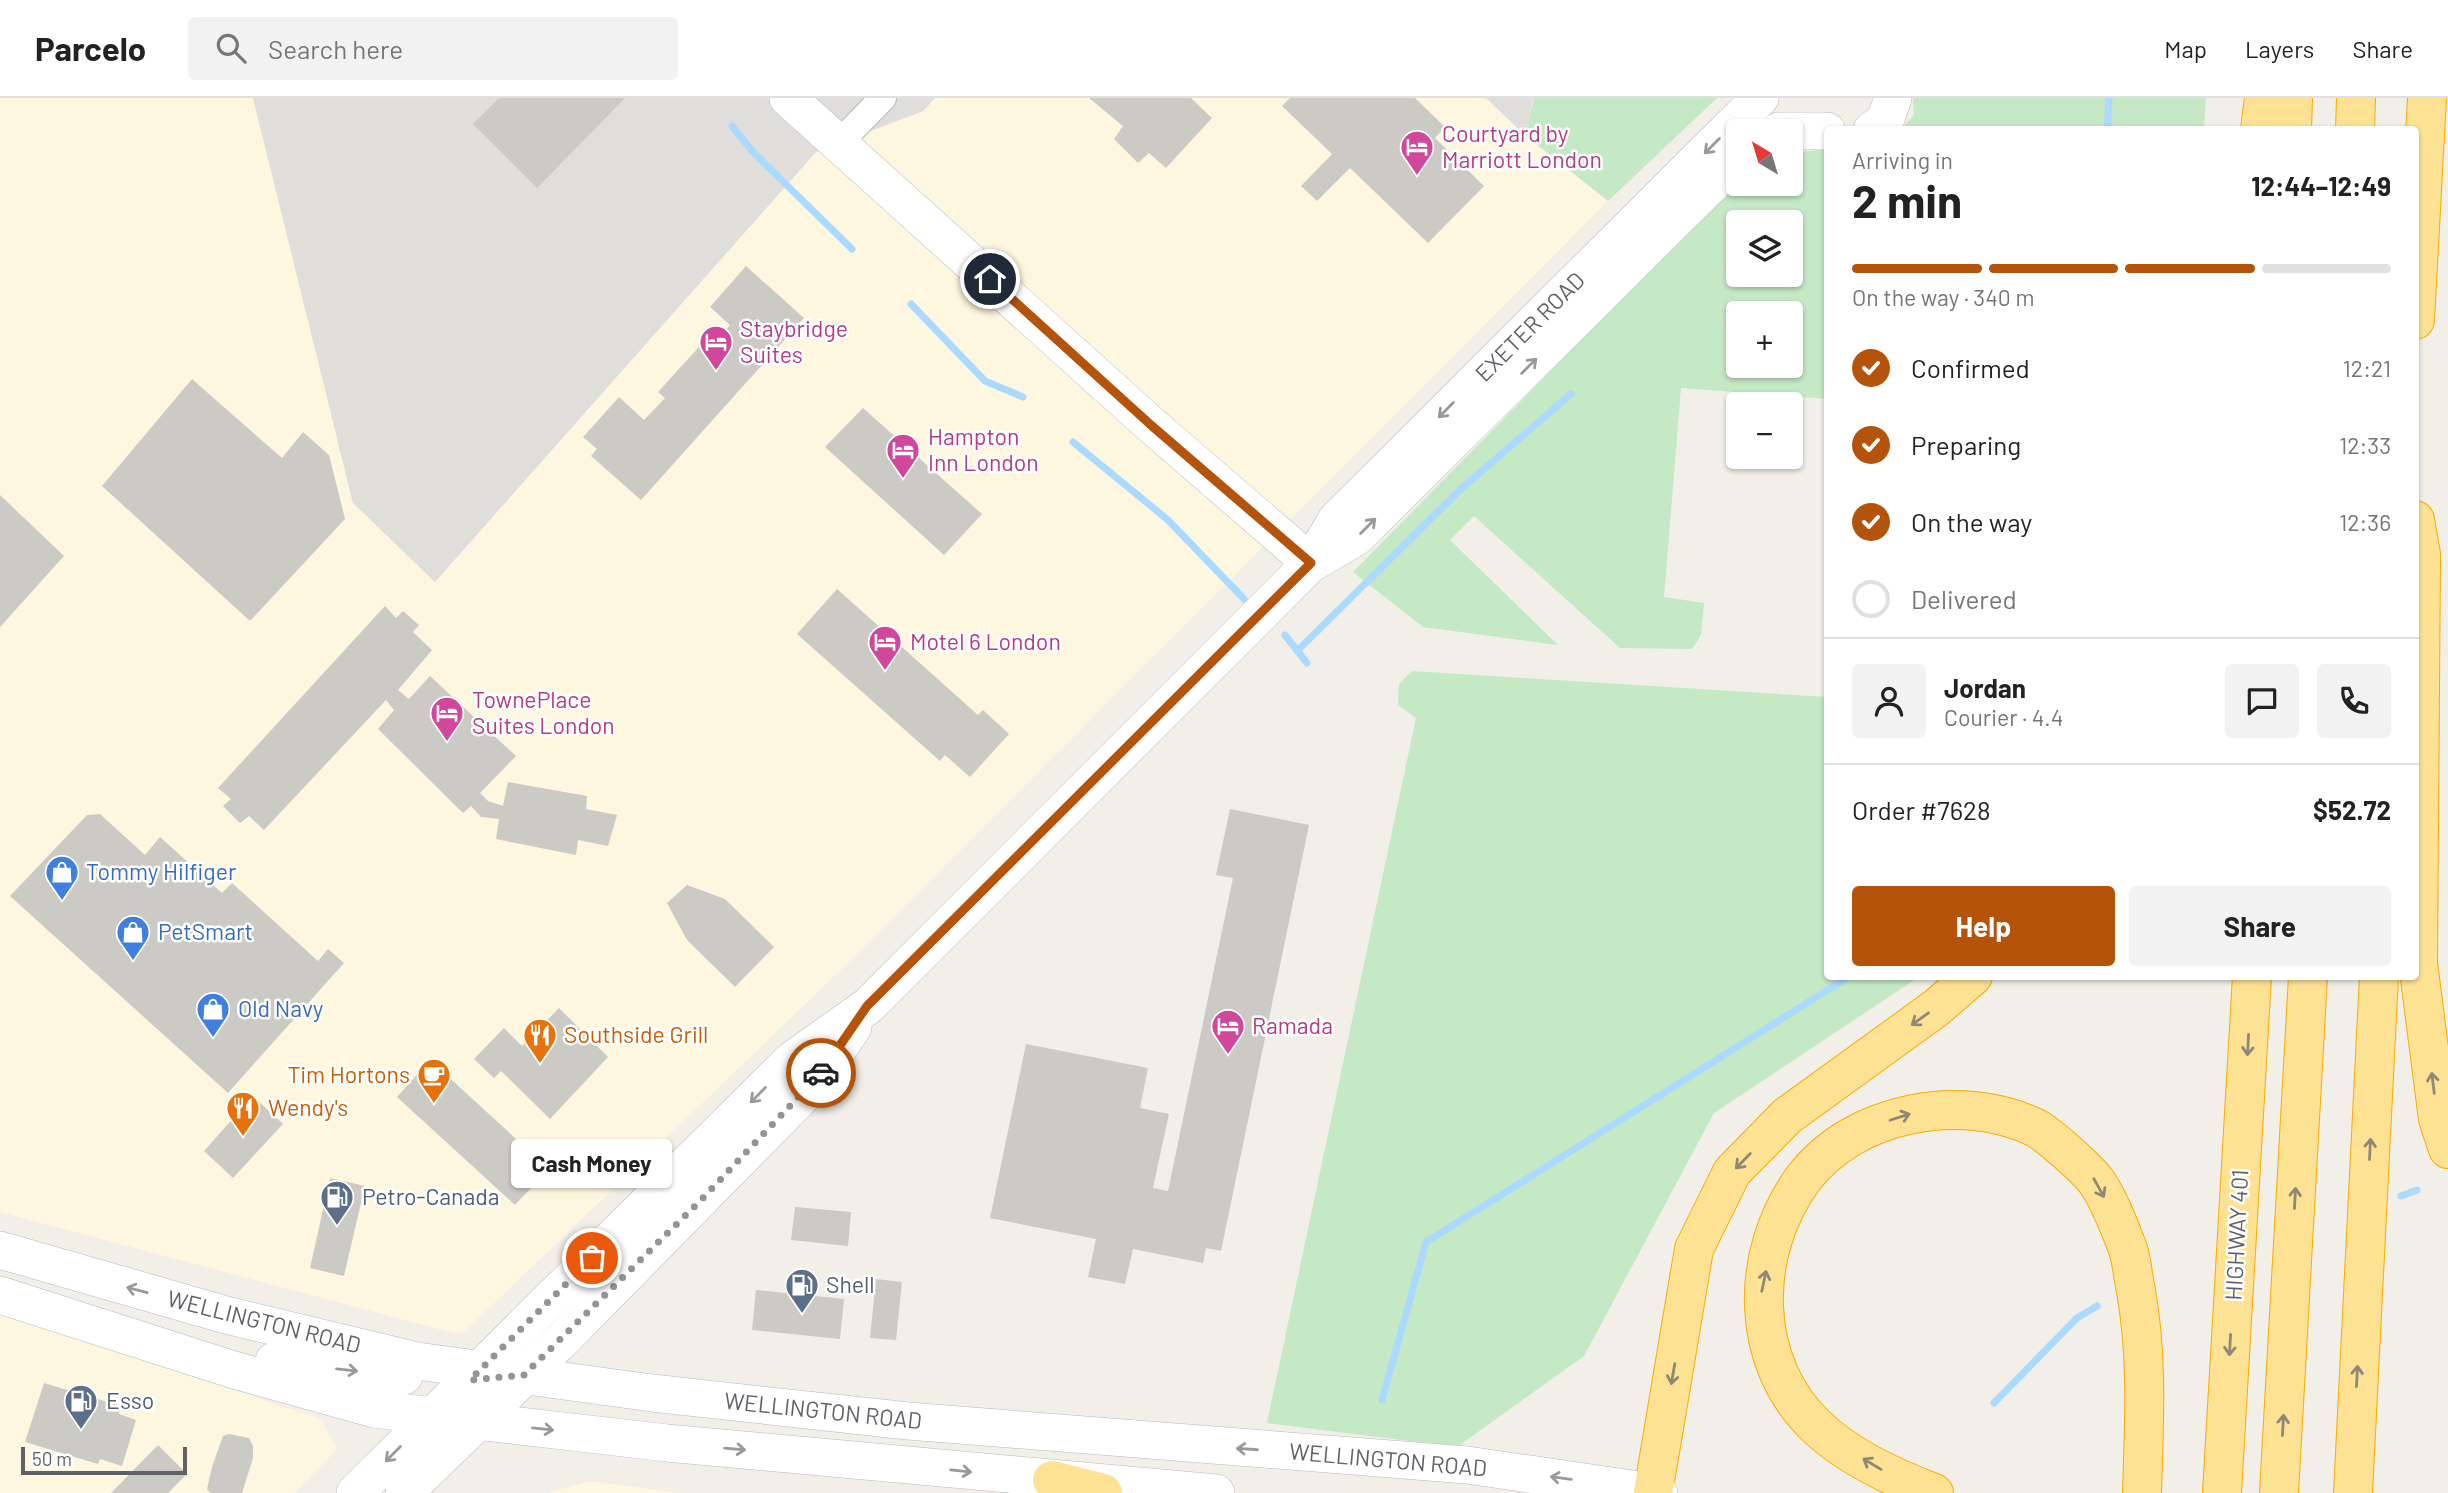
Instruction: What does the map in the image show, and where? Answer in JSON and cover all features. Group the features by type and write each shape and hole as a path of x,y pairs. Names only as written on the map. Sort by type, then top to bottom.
{"highway":[{"path":"2260,126 2264,98"},
{"path":"2292,126 2293,98"},
{"path":"2354,126 2356,98"},
{"path":"2419,246 2427,98"},
{"path":"2419,543 2419,827"},
{"path":"2419,971 2438,1119 2448,1149"},
{"path":"1655,1493 1694,1249 1732,1172 1787,1116 1936,1007 1968,980"},
{"name":"HIGHWAY 401","path":"2222,1493 2252,980"},
{"path":"2279,1493 2308,980"},
{"path":"2353,1493 2379,980"},
{"path":"1934,1493 1874,1467 1818,1428 1787,1390 1769,1347 1761,1294 1776,1226 1804,1178 1848,1141 1878,1124 1918,1111 1987,1111 2038,1129 2096,1181 2128,1250 2144,1333 2146,1400 2142,1493"},
{"path":"1052,1480 1103,1493"}],"street":[{"path":"789,98 1152,426 1311,563"},
{"path":"839,143 883,98"},
{"name":"EXETER ROAD","path":"355,1493 792,1060 867,1006 1311,563 1337,519 1760,98"},
{"path":"1878,126 1885,121 1892,98"},
{"path":"1803,131 1824,131"},
{"name":"EXETER ROAD","path":"1311,563 1356,537 1726,170"},
{"name":"EXETER ROAD","path":"404,1493 814,1084 867,1006"},
{"name":"WELLINGTON ROAD","path":"0,1250 226,1315 475,1374 524,1375 908,1420 1467,1465 1655,1493"},
{"name":"WELLINGTON ROAD","path":"0,1295 374,1409 1052,1480 1216,1493"},
{"path":"158,1345 339,1370 475,1374"}],"shaded area":[{"path":"0,98 253,98 353,503 435,582 816,152 923,111 935,98 1486,98 1525,135 1608,201 849,962 461,1335 0,1212"},
{"path":"253,98 935,98 923,111 816,152 435,582 353,503"},
{"path":"1486,98 1533,98 1525,135"},
{"path":"0,1313 321,1419 337,1449 295,1493 0,1493"},
{"path":"590,1481 679,1493 548,1493"}],"green space":[{"path":"1534,98 1717,98 1608,201 1525,135"},
{"path":"1913,98 2206,98 2204,126 1904,126 1914,115"},
{"path":"1824,149 1824,399 1803,397 1803,392 1734,392 1681,388 1664,597 1704,603 1701,635 1692,649 1620,648 1474,516 1450,540 1558,645 1423,627 1353,572 1726,193 1726,196 1803,196 1803,152"},
{"path":"1412,671 1824,697 1824,980 1914,980 1714,1113 1584,1356 1457,1447 1267,1423 1416,718 1398,705 1399,684"}],"building":[{"path":"499,98 625,98 537,188 473,124"},
{"path":"1089,98 1191,98 1212,118 1166,168 1149,153 1138,163 1114,139 1123,126"},
{"name":"Courtyard by Marriott London","path":"1290,98 1415,98 1445,127 1435,138 1484,186 1428,243 1350,168 1317,201 1301,186 1332,154 1282,106"},
{"name":"Staybridge Suites","path":"746,266 804,318 641,500 591,456 597,449 583,437 619,397 644,420 665,398 658,392 699,347 706,353 730,325 710,307"},
{"path":"192,379 282,458 303,432 329,455 345,519 250,621 102,486"},
{"name":"Hampton Inn London","path":"863,408 982,514 944,555 825,447"},
{"path":"0,495 64,556 0,627"},
{"name":"Motel 6 London","path":"837,589 978,715 983,710 1009,734 970,777 945,755 940,761 797,634"},
{"name":"TownePlace Suites London","path":"385,606 396,618 403,611 419,625 413,632 432,650 398,690 409,699 430,676 516,756 480,793 488,801 503,806 508,782 587,796 586,809 617,815 608,846 578,840 576,855 496,839 499,819 481,817 471,806 463,813 378,729 394,710 386,700 264,830 249,816 240,823 223,806 231,799 218,788"},
{"name":"Ramada","path":"1230,809 1309,825 1221,1251 1206,1248 1203,1263 1133,1249 1125,1284 1088,1277 1096,1239 990,1218 1026,1044 1148,1068 1140,1108 1169,1114 1153,1188 1168,1191 1233,878 1216,875"},
{"path":"100,814 145,855 160,837 222,893 232,883 318,961 328,949 344,963 228,1093 10,896 87,815"},
{"path":"687,885 725,899 774,947 735,987 687,940 667,903"},
{"name":"Southside Grill","path":"559,1008 608,1057 550,1119 501,1071 494,1078 474,1059 504,1028 522,1046"},
{"path":"430,1060 549,1169 515,1205 397,1097"},
{"name":"Wendy's","path":"253,1096 283,1124 233,1178 204,1151"},
{"name":"Petro-Canada","path":"330,1178 365,1186 344,1276 310,1268"},
{"path":"795,1207 851,1212 848,1246 791,1240"},
{"path":"876,1279 902,1282 896,1340 870,1338"},
{"path":"756,1290 844,1299 840,1339 752,1330"},
{"name":"Esso","path":"44,1383 121,1406 119,1414 136,1420 122,1466 100,1459 98,1464 25,1442"},
{"path":"229,1434 249,1438 253,1446 253,1458 242,1493 210,1493 207,1489 212,1467 223,1436"},
{"path":"158,1445 187,1474 168,1493 111,1493"}],"waterway":[{"path":"2107,126 2109,98"},
{"path":"732,126 753,152 852,249"},
{"path":"911,304 985,381 1023,397"},
{"path":"1297,651 1462,488 1571,394"},
{"path":"1073,442 1168,520 1244,599"},
{"path":"1285,635 1307,663"},
{"path":"1382,1400 1426,1242 1844,980"},
{"path":"2401,1196 2417,1190"},
{"path":"1994,1403 2077,1318 2097,1306"}],"way so far":[{"path":"592,1258 470,1380 524,1375 701,1200 814,1084 821,1073"}],"place":[{"name":"Courtyard by Marriott London","path":"1417,177"},
{"name":"Staybridge Suites","path":"716,372"},
{"name":"Hampton Inn London","path":"903,480"},
{"name":"Motel 6 London","path":"885,672"},
{"name":"TownePlace Suites London","path":"447,743"},
{"name":"Tommy Hilfiger","path":"62,902"},
{"name":"PetSmart","path":"133,962"},
{"name":"Old Navy","path":"213,1039"},
{"name":"Ramada","path":"1228,1056"},
{"name":"Southside Grill","path":"540,1065"},
{"name":"Tim Hortons","path":"434,1105"},
{"name":"Wendy's","path":"243,1138"},
{"name":"Petro-Canada","path":"337,1227"},
{"name":"Cash Money","path":"592,1258"},
{"name":"Shell","path":"802,1315"},
{"name":"Esso","path":"81,1431"}],"route":[{"path":"821,1073 867,1006 1311,563 1152,426 990,279"}]}
